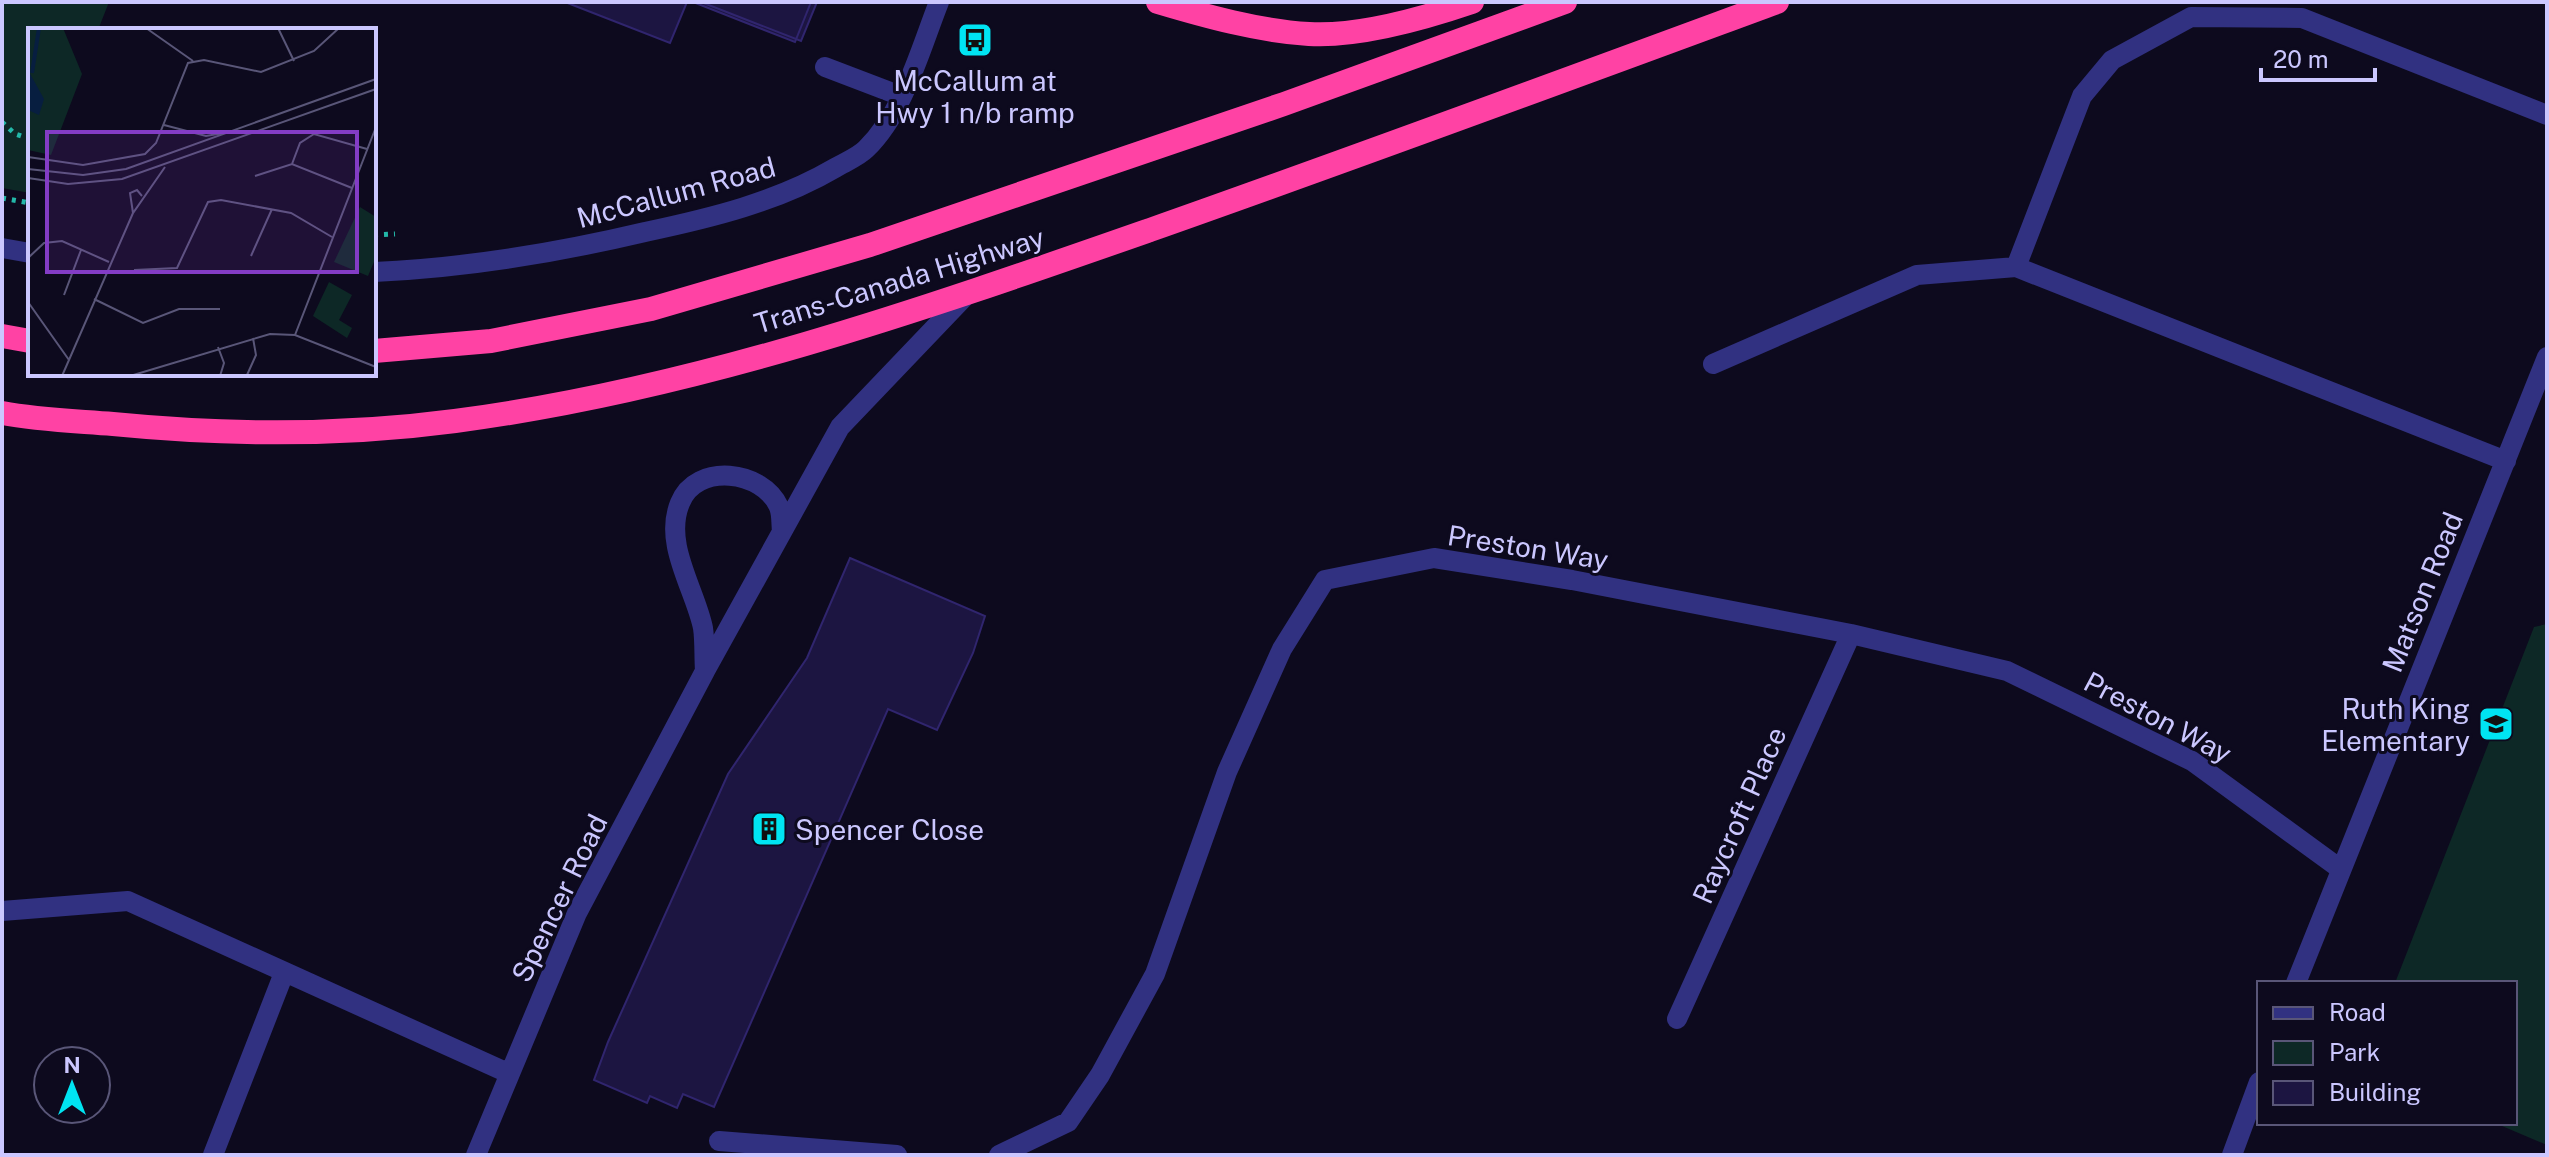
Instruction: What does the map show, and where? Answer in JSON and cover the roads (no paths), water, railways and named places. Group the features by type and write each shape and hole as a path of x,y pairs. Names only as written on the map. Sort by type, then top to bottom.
{"highway":[{"path":"1158,2 1197,14 1310,34 1410,23 1472,2"},
{"name":"Trans-Canada Highway","path":"376,351 491,341 651,309 870,245 1284,104 1565,2"},
{"name":"Trans-Canada Highway","path":"2,413 177,430 318,431 453,422 620,392 797,346 970,291 1303,176 1777,2"},
{"path":"2,336 28,341"}],"street":[{"name":"McCallum Road","path":"376,272 421,270 569,250 724,213 805,185 865,150 901,96 939,2"},
{"path":"2016,267 2082,96 2112,60 2191,17 2302,18 2547,115"},
{"path":"825,67 901,96"},
{"path":"2,248 28,253"},
{"path":"1713,364 1917,275 2016,267 2506,461"},
{"name":"Spencer Road","path":"476,1155 577,913 705,671 840,427 970,291"},
{"name":"Matson Road","path":"2297,981 2339,868 2547,357"},
{"path":"705,671 703,629 678,552 680,502 696,484 718,475 742,477 761,484 779,507 782,531"},
{"name":"Preston Way","path":"999,1155 1068,1122 1100,1075 1155,974 1227,772 1276,663 1325,580 1434,558 1572,580 1851,634 2007,671 2192,761 2339,868"},
{"name":"Raycroft Place","path":"1677,1019 1851,634"},
{"path":"2,911 128,901 508,1073"},
{"path":"213,1155 284,973"},
{"path":"2232,1155 2257,1087"},
{"path":"719,1141 897,1155"}],"place":[{"name":"McCallum at Hwy 1 n/b ramp","path":"975,40"},
{"name":"Ruth King Elementary","path":"2496,724"},
{"name":"Spencer Close","path":"769,829"}]}
